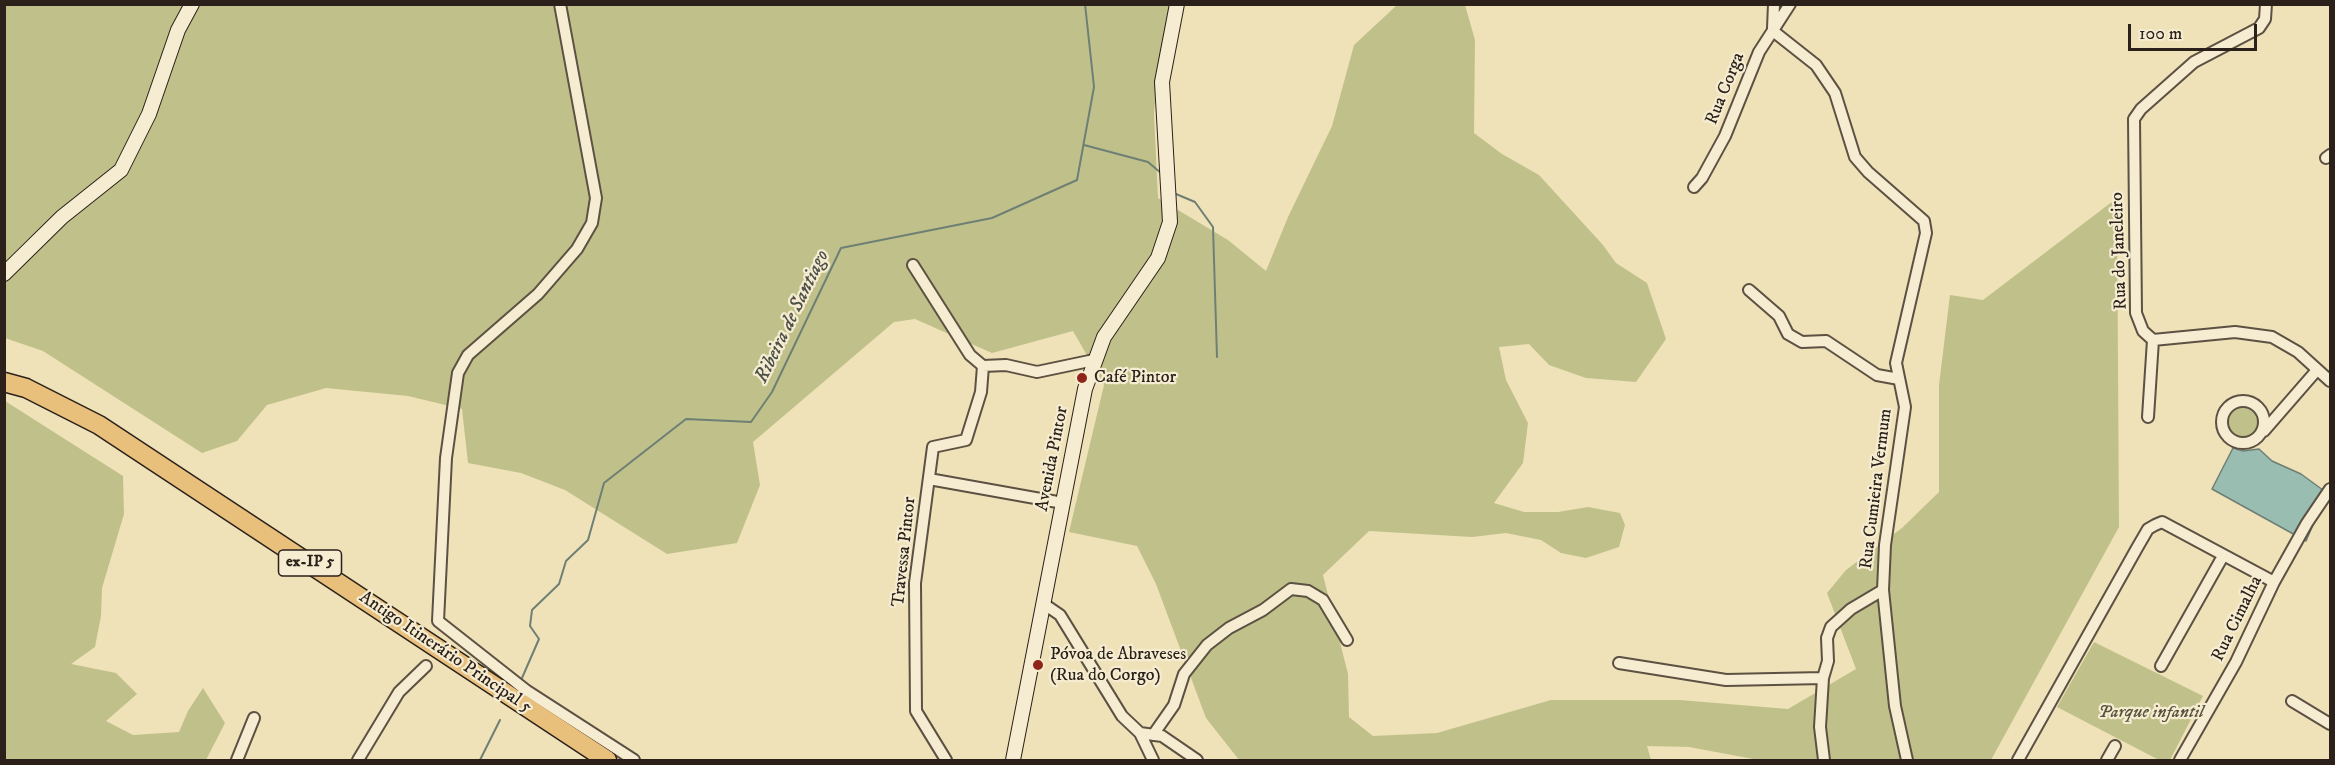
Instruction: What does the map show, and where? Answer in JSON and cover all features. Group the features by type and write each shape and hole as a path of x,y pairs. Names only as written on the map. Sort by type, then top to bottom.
{"highway":[{"name":"Antigo Itinerário Principal 5","path":"4,381 26,388 99,425 607,760"}],"street":[{"path":"4,274 62,217 121,170 149,114 178,30 192,4"},
{"path":"560,4 596,198 592,223 577,249 538,294 468,356 458,373 446,458 444,540 438,621 527,691 634,760"},
{"name":"Avenida Pintor","path":"1013,760 1084,389 1094,360 1110,326 1158,258 1170,222 1162,82 1177,4"},
{"path":"1773,31 1774,4"},
{"name":"Rua Corga","path":"1694,187 1702,178 1725,136 1759,52 1790,4"},
{"name":"Rua do Janeleiro","path":"2153,340 2143,331 2136,313 2133,119 2141,109 2194,62 2259,28 2265,19 2266,4"},
{"name":"Rua Cumieira Vermum","path":"1773,31 1816,64 1835,93 1855,157 1868,172 1924,221 1926,233 1896,363 1905,407 1885,545 1882,590 1894,706 1907,760"},
{"path":"913,265 970,355 983,366 1006,365 1037,372 1094,360"},
{"path":"1749,290 1779,316 1788,334 1802,342 1826,341 1877,375 1899,379"},
{"path":"2148,417 2153,340 2235,332 2272,337 2298,352 2331,381"},
{"name":"Travessa Pintor","path":"946,760 916,711 915,583 933,447 966,440 981,392 983,366"},
{"path":"2259,436 2263,431 2264,417 2257,405 2244,400 2230,405 2222,417 2224,431 2240,443 2247,443 2259,436 2317,370"},
{"path":"929,479 1063,503"},
{"name":"Rua Cimalha","path":"2180,760 2236,662 2274,582 2307,523 2329,492"},
{"path":"2018,760 2067,668 2148,530 2162,522 2274,582"},
{"path":"2161,666 2223,556"},
{"path":"1152,735 1174,705 1184,674 1207,645 1229,628 1263,610 1291,589 1308,591 1323,600 1347,640"},
{"path":"1824,760 1820,727 1823,678 1831,627 1851,609 1882,590"},
{"path":"1044,604 1060,615 1122,716 1140,733 1154,760"},
{"path":"1619,663 1726,681 1823,678"},
{"path":"358,760 399,692 426,666"},
{"path":"2292,701 2331,724"},
{"path":"237,760 254,718"},
{"path":"1140,733 1162,736 1197,760"},
{"path":"2107,760 2115,747"}],"green space":[{"path":"5,5 1171,5 1159,59 1154,113 1158,198 1228,240 1266,271 1288,217 1332,126 1354,45 1397,5 1465,5 1475,40 1474,133 1502,154 1539,175 1603,245 1616,263 1647,283 1666,339 1636,382 1586,378 1549,365 1529,344 1499,347 1506,380 1528,423 1523,463 1494,503 1524,512 1558,512 1588,507 1620,513 1625,525 1619,547 1586,558 1561,553 1541,540 1506,533 1472,537 1369,531 1323,575 1348,674 1349,717 1373,736 1437,733 1551,700 1680,700 1788,709 1856,669 1827,593 1846,570 1902,528 1939,492 1939,385 1950,295 1983,300 2117,198 2119,527 1991,760 1759,760 1689,747 1647,746 1651,760 1239,760 1206,718 1156,584 1137,546 1069,532 1104,385 1073,331 992,353 915,319 894,322 753,442 760,485 737,543 667,554 565,490 521,473 468,463 462,409 408,396 326,388 267,405 237,441 202,453 43,351 5,338"},
{"path":"5,401 123,476 124,514 102,588 101,616 95,647 71,664 116,673 137,694 106,721 133,735 179,732 188,711 203,688 225,723 206,760 5,760"},
{"path":"2243,406 2254,411 2259,422 2254,433 2243,438 2232,433 2227,422 2232,411"},
{"name":"Parque infantil","path":"2094,642 2203,696 2170,760 2159,760 2057,707"}],"water":[{"path":"2233,448 2243,451 2259,449 2272,461 2301,474 2327,493 2306,541 2212,489"}],"waterway":[{"name":"Ribeira de Santiago","path":"522,678 539,639 530,626 532,610 559,584 566,561 588,540 604,483 686,419 751,422 772,392 841,248 992,218 1077,180 1094,87 1085,4"},
{"path":"1084,145 1148,162 1161,173"},
{"path":"1176,194 1195,202 1213,227 1217,357"},
{"name":"Ribeira de Santiago","path":"480,760 500,720"}],"place":[{"name":"Café Pintor","path":"1082,378"},
{"name":"Póvoa de Abraveses (Rua do Corgo)","path":"1038,665"}]}
